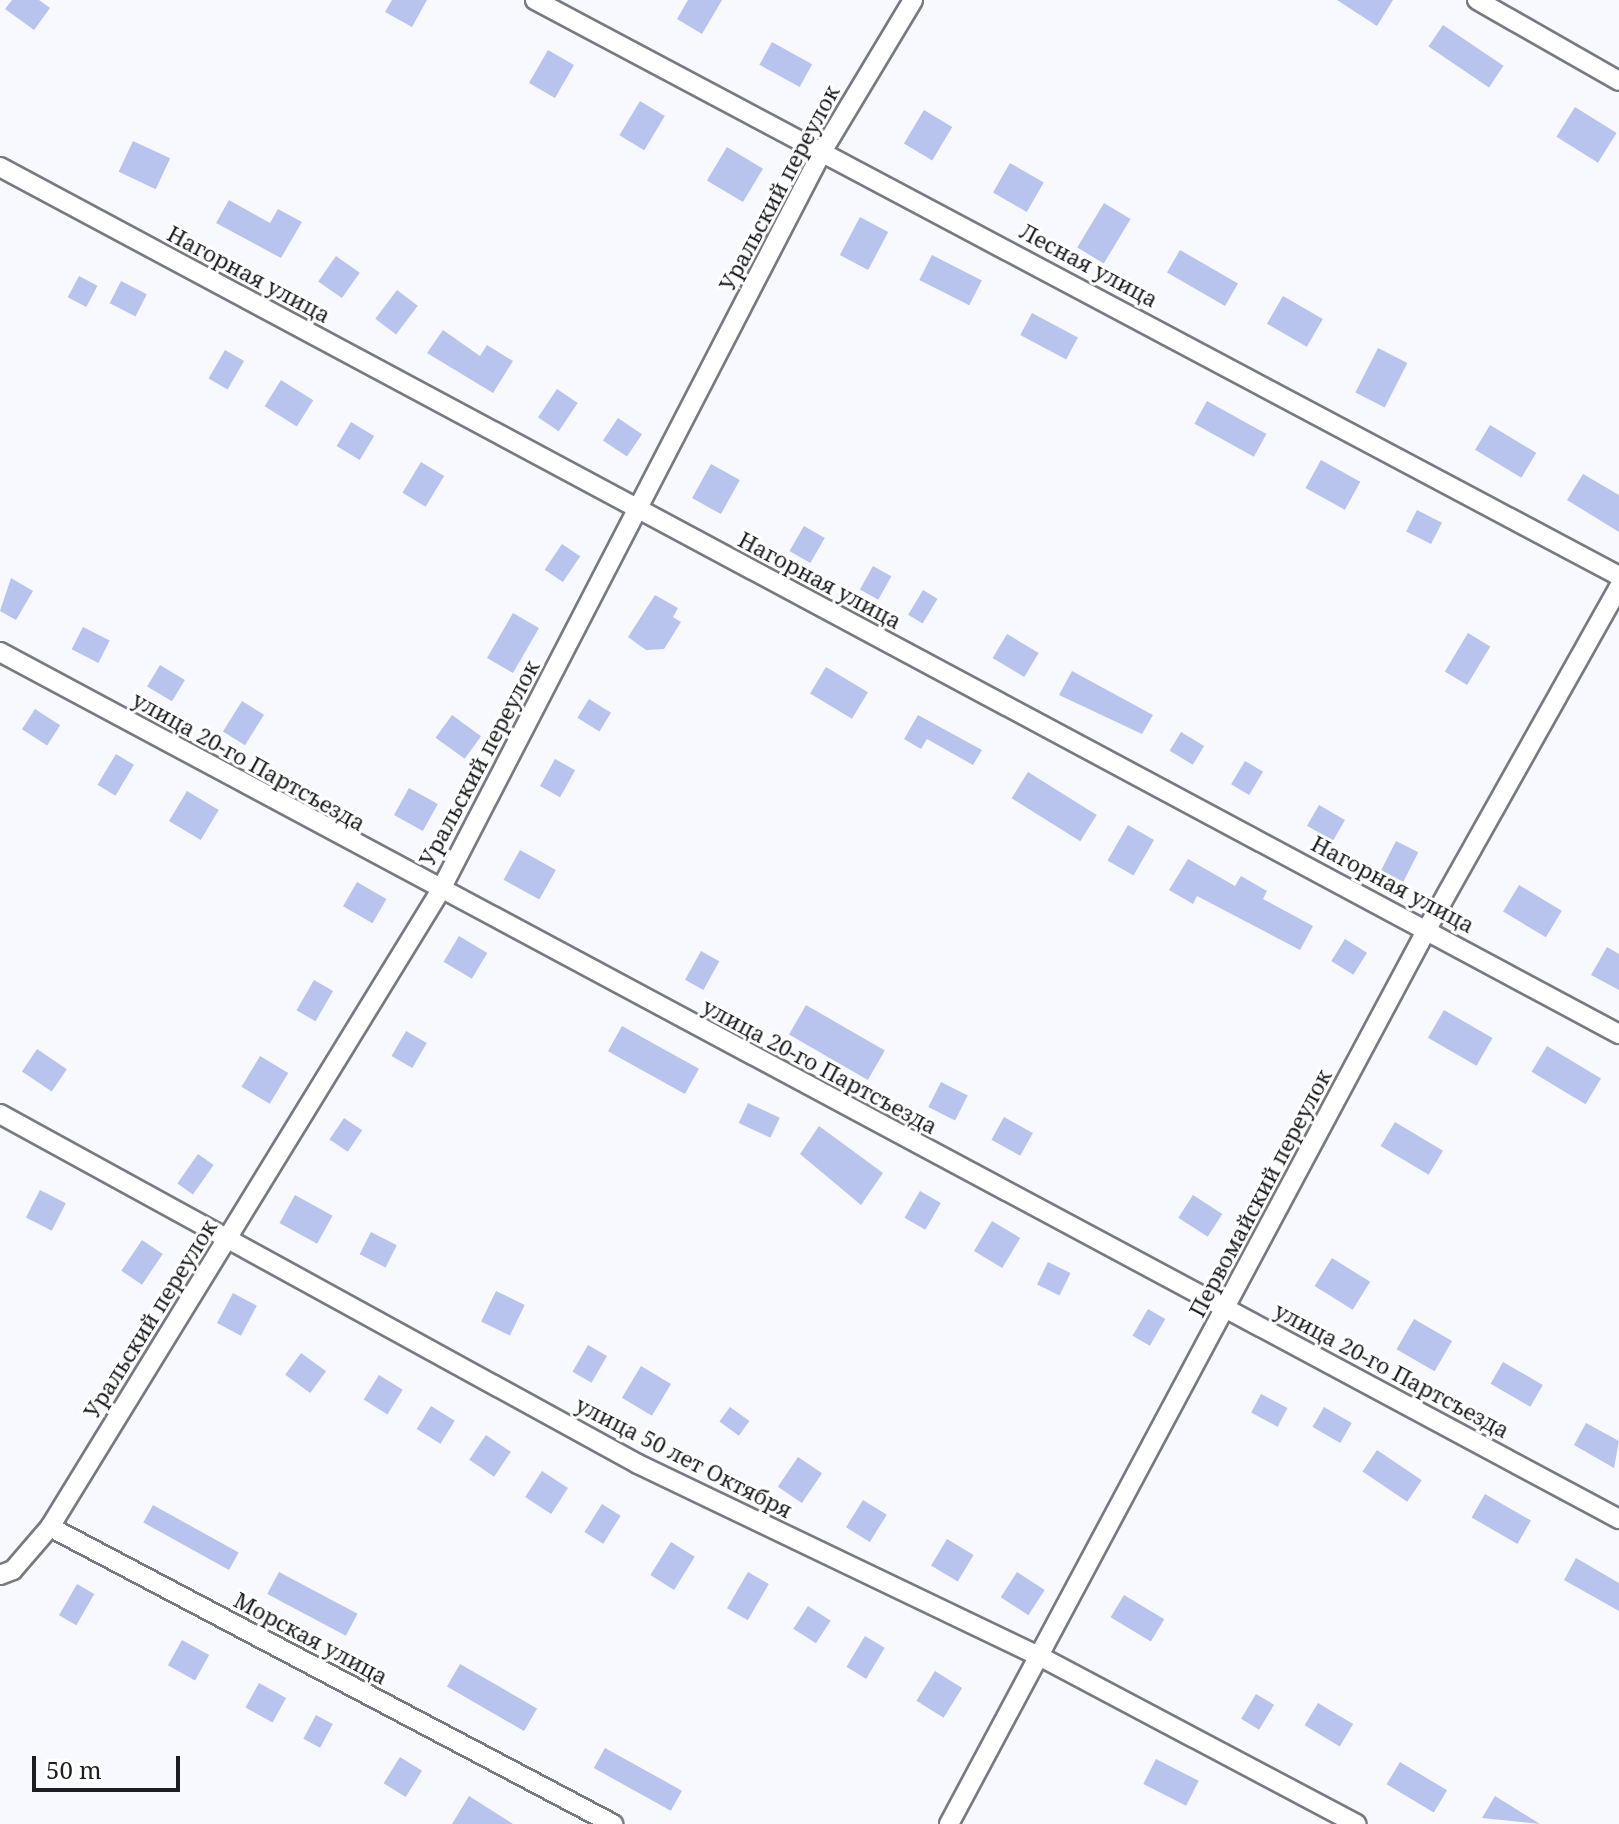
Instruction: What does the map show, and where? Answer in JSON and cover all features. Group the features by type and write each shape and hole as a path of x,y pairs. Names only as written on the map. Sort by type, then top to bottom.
{"street":[{"name":"Лесная улица","path":"535,0 823,150 1619,576"},
{"name":"Уральский переулок","path":"50,1527 439,893 823,150 913,0"},
{"path":"1477,0 1619,81"},
{"name":"Нагорная улица","path":"0,167 1619,1034"},
{"name":"Первомайский переулок","path":"949,1824 1041,1657 1427,929 1619,587"},
{"name":"улица 20-го Партсъезда","path":"0,652 439,893 1227,1308 1619,1519"},
{"name":"улица 50 лет Октября","path":"0,1114 638,1464 1041,1657 1356,1824"},
{"path":"0,1575 13,1570 50,1527"},
{"name":"Морская улица","path":"50,1527 613,1824"}],"building":[{"path":"12,0 39,0 50,8 34,30 5,9"},
{"path":"392,0 427,0 412,27 385,12"},
{"path":"688,0 722,0 702,34 677,19"},
{"path":"1337,0 1393,0 1377,26"},
{"path":"1443,25 1504,66 1489,87 1428,47"},
{"path":"772,42 812,64 800,87 759,65"},
{"path":"548,50 574,65 555,98 529,83"},
{"path":"640,101 665,116 644,150 619,135"},
{"path":"1575,107 1617,133 1598,163 1556,137"},
{"path":"924,110 952,127 932,160 904,143"},
{"path":"133,141 170,158 156,189 119,172"},
{"path":"727,147 763,169 743,202 707,180"},
{"path":"1010,163 1044,182 1027,212 993,192"},
{"path":"229,200 270,223 278,209 302,222 281,258 216,223"},
{"path":"1104,203 1131,219 1104,264 1077,248"},
{"path":"860,217 888,232 868,270 840,255"},
{"path":"1180,250 1238,284 1225,306 1167,273"},
{"path":"932,255 982,280 969,305 919,280"},
{"path":"336,256 360,273 342,298 318,281"},
{"path":"79,276 98,286 86,307 68,297"},
{"path":"121,281 147,294 135,316 110,303"},
{"path":"397,290 418,306 396,334 375,319"},
{"path":"1283,296 1323,319 1307,347 1267,324"},
{"path":"1032,313 1078,337 1066,359 1020,335"},
{"path":"443,330 480,356 487,345 513,361 493,393 427,353"},
{"path":"1378,348 1407,363 1385,408 1355,393"},
{"path":"225,350 244,361 228,390 208,379"},
{"path":"281,380 313,400 297,426 265,406"},
{"path":"557,389 578,403 559,431 538,417"},
{"path":"1207,401 1266,434 1254,457 1194,424"},
{"path":"618,418 642,434 627,457 603,440"},
{"path":"351,422 374,436 360,460 337,446"},
{"path":"1490,425 1536,453 1521,478 1475,450"},
{"path":"1321,460 1360,482 1345,510 1305,488"},
{"path":"421,462 444,476 426,507 402,493"},
{"path":"711,464 740,480 721,514 692,498"},
{"path":"1583,474 1619,495 1619,532 1567,500"},
{"path":"1417,510 1442,523 1431,544 1406,531"},
{"path":"804,526 825,538 810,563 790,551"},
{"path":"562,544 580,556 563,582 545,570"},
{"path":"873,566 891,576 878,600 860,590"},
{"path":"11,578 33,591 16,620 0,611"},
{"path":"923,590 938,599 923,624 908,615"},
{"path":"655,595 678,608 673,617 681,622 664,649 646,650 628,637"},
{"path":"513,613 539,628 513,673 487,658"},
{"path":"83,627 110,641 98,663 72,649"},
{"path":"1468,633 1490,646 1467,685 1445,672"},
{"path":"1007,634 1039,653 1024,677 993,658"},
{"path":"160,665 185,680 172,701 147,686"},
{"path":"826,667 868,692 852,719 810,694"},
{"path":"1072,671 1153,715 1142,734 1059,695"},
{"path":"589,699 611,713 599,731 577,718"},
{"path":"242,701 264,715 245,745 223,732"},
{"path":"35,709 60,725 47,745 22,729"},
{"path":"452,715 481,736 465,759 436,738"},
{"path":"918,715 982,750 973,765 927,739 921,749 904,739"},
{"path":"1181,732 1204,746 1193,765 1170,751"},
{"path":"116,754 134,765 115,796 97,785"},
{"path":"555,759 575,770 560,797 540,786"},
{"path":"1245,761 1263,772 1249,795 1231,784"},
{"path":"1028,772 1097,815 1080,841 1012,798"},
{"path":"409,788 438,804 423,831 394,815"},
{"path":"187,791 219,810 201,840 169,821"},
{"path":"1319,805 1345,820 1333,841 1307,826"},
{"path":"1128,825 1154,840 1133,876 1108,861"},
{"path":"1396,841 1418,852 1403,882 1381,870"},
{"path":"520,850 556,870 539,900 504,880"},
{"path":"1188,859 1235,886 1241,876 1267,891 1263,899 1313,926 1300,950 1197,896 1193,904 1169,890"},
{"path":"357,882 386,899 372,923 343,906"},
{"path":"1519,885 1562,911 1546,937 1503,912"},
{"path":"459,936 487,953 472,979 444,962"},
{"path":"1345,939 1367,953 1353,975 1331,961"},
{"path":"1607,947 1619,954 1619,990 1591,975"},
{"path":"701,951 719,961 703,990 685,980"},
{"path":"314,980 333,991 316,1021 296,1010"},
{"path":"806,1005 885,1050 868,1080 789,1034"},
{"path":"1444,1010 1492,1038 1476,1066 1428,1038"},
{"path":"622,1026 699,1069 685,1094 608,1051"},
{"path":"406,1031 427,1043 412,1068 392,1056"},
{"path":"1547,1046 1601,1078 1586,1104 1532,1072"},
{"path":"37,1049 67,1069 52,1092 22,1071"},
{"path":"260,1056 288,1073 270,1104 241,1087"},
{"path":"941,1082 968,1096 955,1121 928,1107"},
{"path":"748,1103 780,1118 770,1138 739,1123"},
{"path":"1004,1117 1033,1133 1020,1156 991,1140"},
{"path":"344,1118 362,1130 348,1152 329,1140"},
{"path":"1395,1122 1443,1151 1429,1175 1381,1146"},
{"path":"819,1126 883,1173 861,1205 800,1154"},
{"path":"198,1154 214,1165 193,1194 177,1183"},
{"path":"40,1190 66,1203 52,1231 26,1218"},
{"path":"920,1191 941,1203 925,1230 904,1218"},
{"path":"295,1195 333,1216 317,1244 279,1223"},
{"path":"1193,1195 1222,1214 1208,1237 1178,1218"},
{"path":"992,1221 1020,1238 1002,1268 974,1251"},
{"path":"371,1232 397,1245 385,1267 360,1254"},
{"path":"142,1240 163,1254 142,1285 121,1271"},
{"path":"1332,1258 1370,1282 1353,1310 1315,1286"},
{"path":"1048,1262 1070,1273 1060,1295 1037,1284"},
{"path":"496,1291 525,1305 510,1336 481,1322"},
{"path":"233,1293 257,1306 241,1336 217,1323"},
{"path":"1148,1309 1165,1319 1150,1346 1132,1336"},
{"path":"1414,1319 1452,1341 1435,1371 1396,1349"},
{"path":"588,1345 607,1356 592,1383 572,1372"},
{"path":"301,1353 326,1371 310,1393 285,1375"},
{"path":"1503,1362 1543,1385 1530,1407 1490,1384"},
{"path":"641,1366 671,1384 652,1416 622,1398"},
{"path":"379,1375 403,1390 387,1414 364,1400"},
{"path":"1261,1394 1287,1408 1278,1427 1251,1413"},
{"path":"431,1406 455,1421 440,1444 417,1429"},
{"path":"730,1407 749,1421 739,1436 719,1422"},
{"path":"1324,1407 1352,1423 1340,1443 1312,1427"},
{"path":"1586,1423 1619,1441 1614,1468 1574,1445"},
{"path":"486,1435 511,1452 494,1477 469,1460"},
{"path":"1377,1450 1422,1480 1407,1502 1362,1472"},
{"path":"798,1457 822,1473 802,1503 778,1487"},
{"path":"542,1471 568,1488 551,1514 525,1497"},
{"path":"1485,1494 1531,1520 1517,1544 1472,1517"},
{"path":"863,1500 887,1515 870,1542 846,1527"},
{"path":"602,1504 621,1516 603,1544 585,1532"},
{"path":"153,1505 239,1553 229,1570 143,1522"},
{"path":"947,1539 974,1555 958,1582 931,1566"},
{"path":"671,1542 695,1557 674,1590 650,1575"},
{"path":"1576,1558 1619,1583 1619,1611 1564,1580"},
{"path":"279,1572 358,1614 346,1636 267,1594"},
{"path":"748,1572 769,1584 748,1620 727,1608"},
{"path":"1017,1572 1045,1590 1028,1615 1001,1597"},
{"path":"77,1584 94,1594 76,1625 59,1615"},
{"path":"1124,1595 1164,1619 1151,1641 1111,1617"},
{"path":"808,1606 831,1621 816,1643 793,1629"},
{"path":"865,1636 885,1648 866,1679 846,1667"},
{"path":"182,1640 209,1655 195,1680 168,1665"},
{"path":"460,1664 537,1708 524,1731 447,1687"},
{"path":"935,1671 962,1688 944,1718 916,1701"},
{"path":"259,1683 286,1698 273,1723 245,1707"},
{"path":"1256,1694 1274,1705 1259,1730 1241,1719"},
{"path":"1318,1703 1353,1724 1340,1746 1305,1725"},
{"path":"316,1715 333,1724 320,1748 303,1739"},
{"path":"605,1748 682,1791 671,1811 594,1768"},
{"path":"400,1757 422,1771 406,1797 384,1783"},
{"path":"1156,1759 1199,1781 1186,1806 1143,1784"},
{"path":"1400,1762 1447,1790 1434,1813 1387,1784"},
{"path":"469,1796 513,1824 452,1824"},
{"path":"1495,1796 1540,1824 1482,1818"}]}
